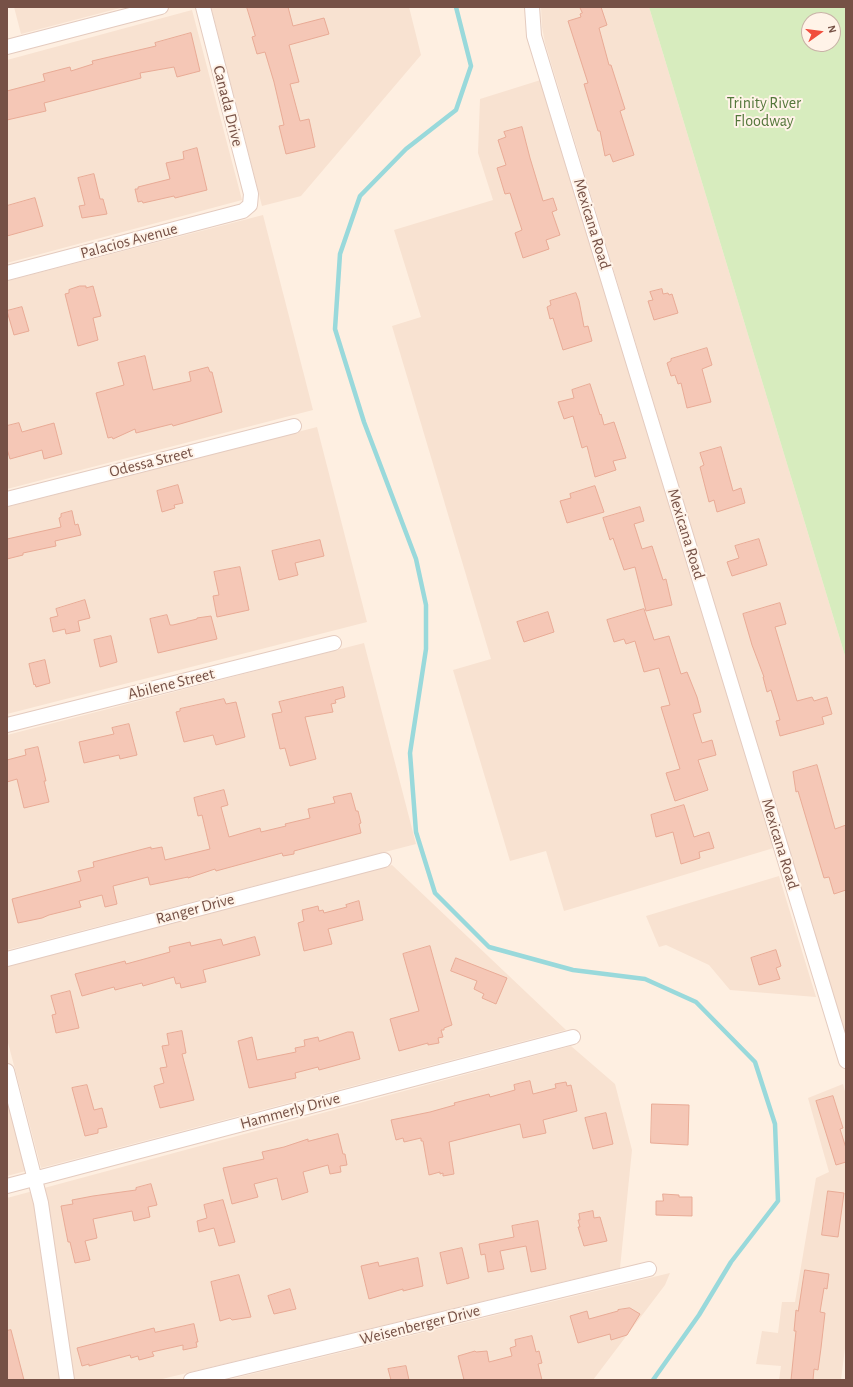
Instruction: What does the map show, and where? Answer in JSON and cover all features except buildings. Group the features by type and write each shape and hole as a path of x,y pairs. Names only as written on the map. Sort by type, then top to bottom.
{"street":[{"path":"7,47 161,7"},
{"name":"Canada Drive","path":"203,7 251,194 250,205"},
{"name":"Mexicana Road","path":"532,7 534,36 846,1061"},
{"name":"Palacios Avenue","path":"7,273 243,211 250,205"},
{"name":"Odessa Street","path":"7,499 294,426"},
{"name":"Abilene Street","path":"7,725 334,643"},
{"name":"Ranger Drive","path":"7,959 384,860"},
{"name":"Hammerly Drive","path":"7,1186 573,1037"},
{"path":"7,1071 41,1203 67,1380"},
{"name":"Weisenberger Drive","path":"191,1380 649,1269"}],"shaded area":[{"path":"14,7 124,7 21,34"},
{"path":"211,7 409,7 421,55 301,196 262,206"},
{"path":"541,7 649,7 846,659 846,1039 545,43 542,27"},
{"path":"192,10 242,200 7,263 7,60"},
{"path":"547,78 777,847 564,911 546,851 510,861 453,670 491,659 392,326 421,317 394,230 493,200 478,153 480,99"},
{"path":"263,215 313,410 7,489 7,281"},
{"path":"317,427 367,622 7,714 7,507"},
{"path":"364,643 416,844 7,950 7,735"},
{"path":"392,865 566,1030 41,1168 7,1039 7,966"},
{"path":"779,876 816,997 730,990 709,965 666,945 659,947 646,916"},
{"path":"571,1046 615,1084 632,1150 620,1268 158,1380 7,1380 7,1198"},
{"path":"843,1084 846,1095 846,1340 841,1380 779,1380 781,1366 756,1364 762,1331 778,1333 782,1302 795,1302 816,1178 829,1172 808,1098"},
{"path":"7,1097 26,1171 7,1176"},
{"path":"670,1273 665,1285 593,1380 227,1380"}],"green space":[{"name":"Trinity River Floodway","path":"649,7 846,7 846,659"}],"waterway":[{"path":"456,7 471,66 456,110 406,149 360,196 340,254 335,329 364,422 416,559 426,605 426,649 410,753 416,832 435,893 489,947 573,970 645,979 696,1002 755,1062 775,1124 778,1201 731,1262 699,1315 653,1380"}]}
